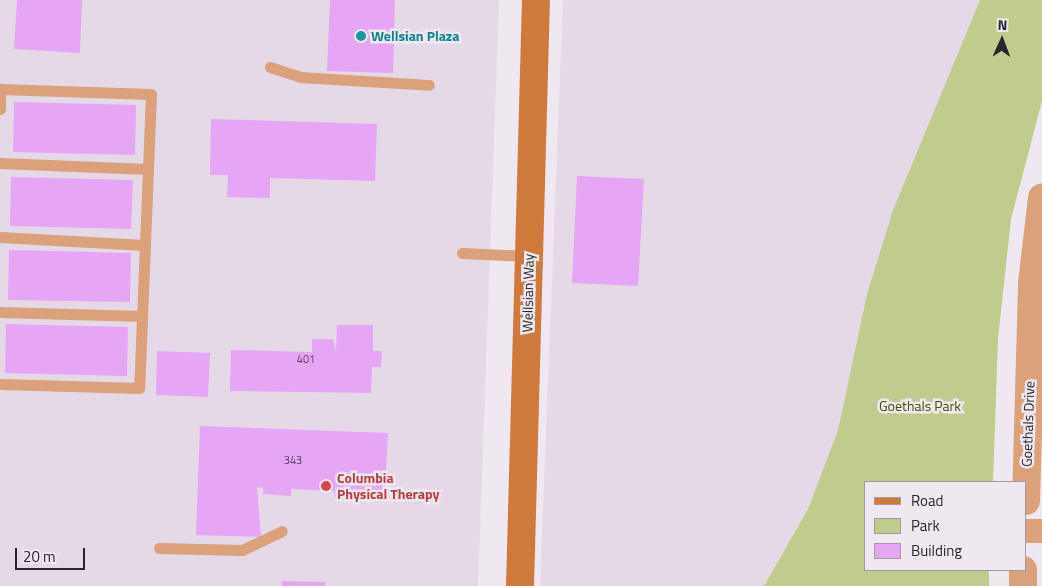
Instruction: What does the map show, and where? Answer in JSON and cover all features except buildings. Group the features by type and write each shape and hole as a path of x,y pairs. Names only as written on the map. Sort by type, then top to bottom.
{"main road":[{"name":"Wellsian Way","path":"520,586 536,0"}],"street":[{"name":"Goethals Drive","path":"1027,481 1032,283 1042,198"},
{"path":"1027,531 1042,531"},
{"path":"1023,586 1024,571"}],"lane":[{"path":"270,68 300,77 429,85"},
{"path":"0,108 0,89 151,94 139,388 0,384"},
{"path":"0,163 148,169"},
{"path":"0,238 145,245"},
{"path":"462,253 529,256"},
{"path":"0,312 142,316"},
{"path":"159,548 242,550 282,531"}],"shaded area":[{"path":"0,0 499,0 478,586 0,586"},
{"path":"563,0 980,0 893,210 867,294 838,430 808,509 764,586 540,586"}],"green space":[{"name":"Goethals Park","path":"980,0 1042,0 1042,101 1011,219 998,339 993,481 864,481 864,571 989,571 989,586 764,586 808,509 838,430 867,294 893,210"}],"place":[{"name":"Wellsian Plaza","path":"361,36"},
{"name":"Columbia Physical Therapy","path":"326,486"}]}
